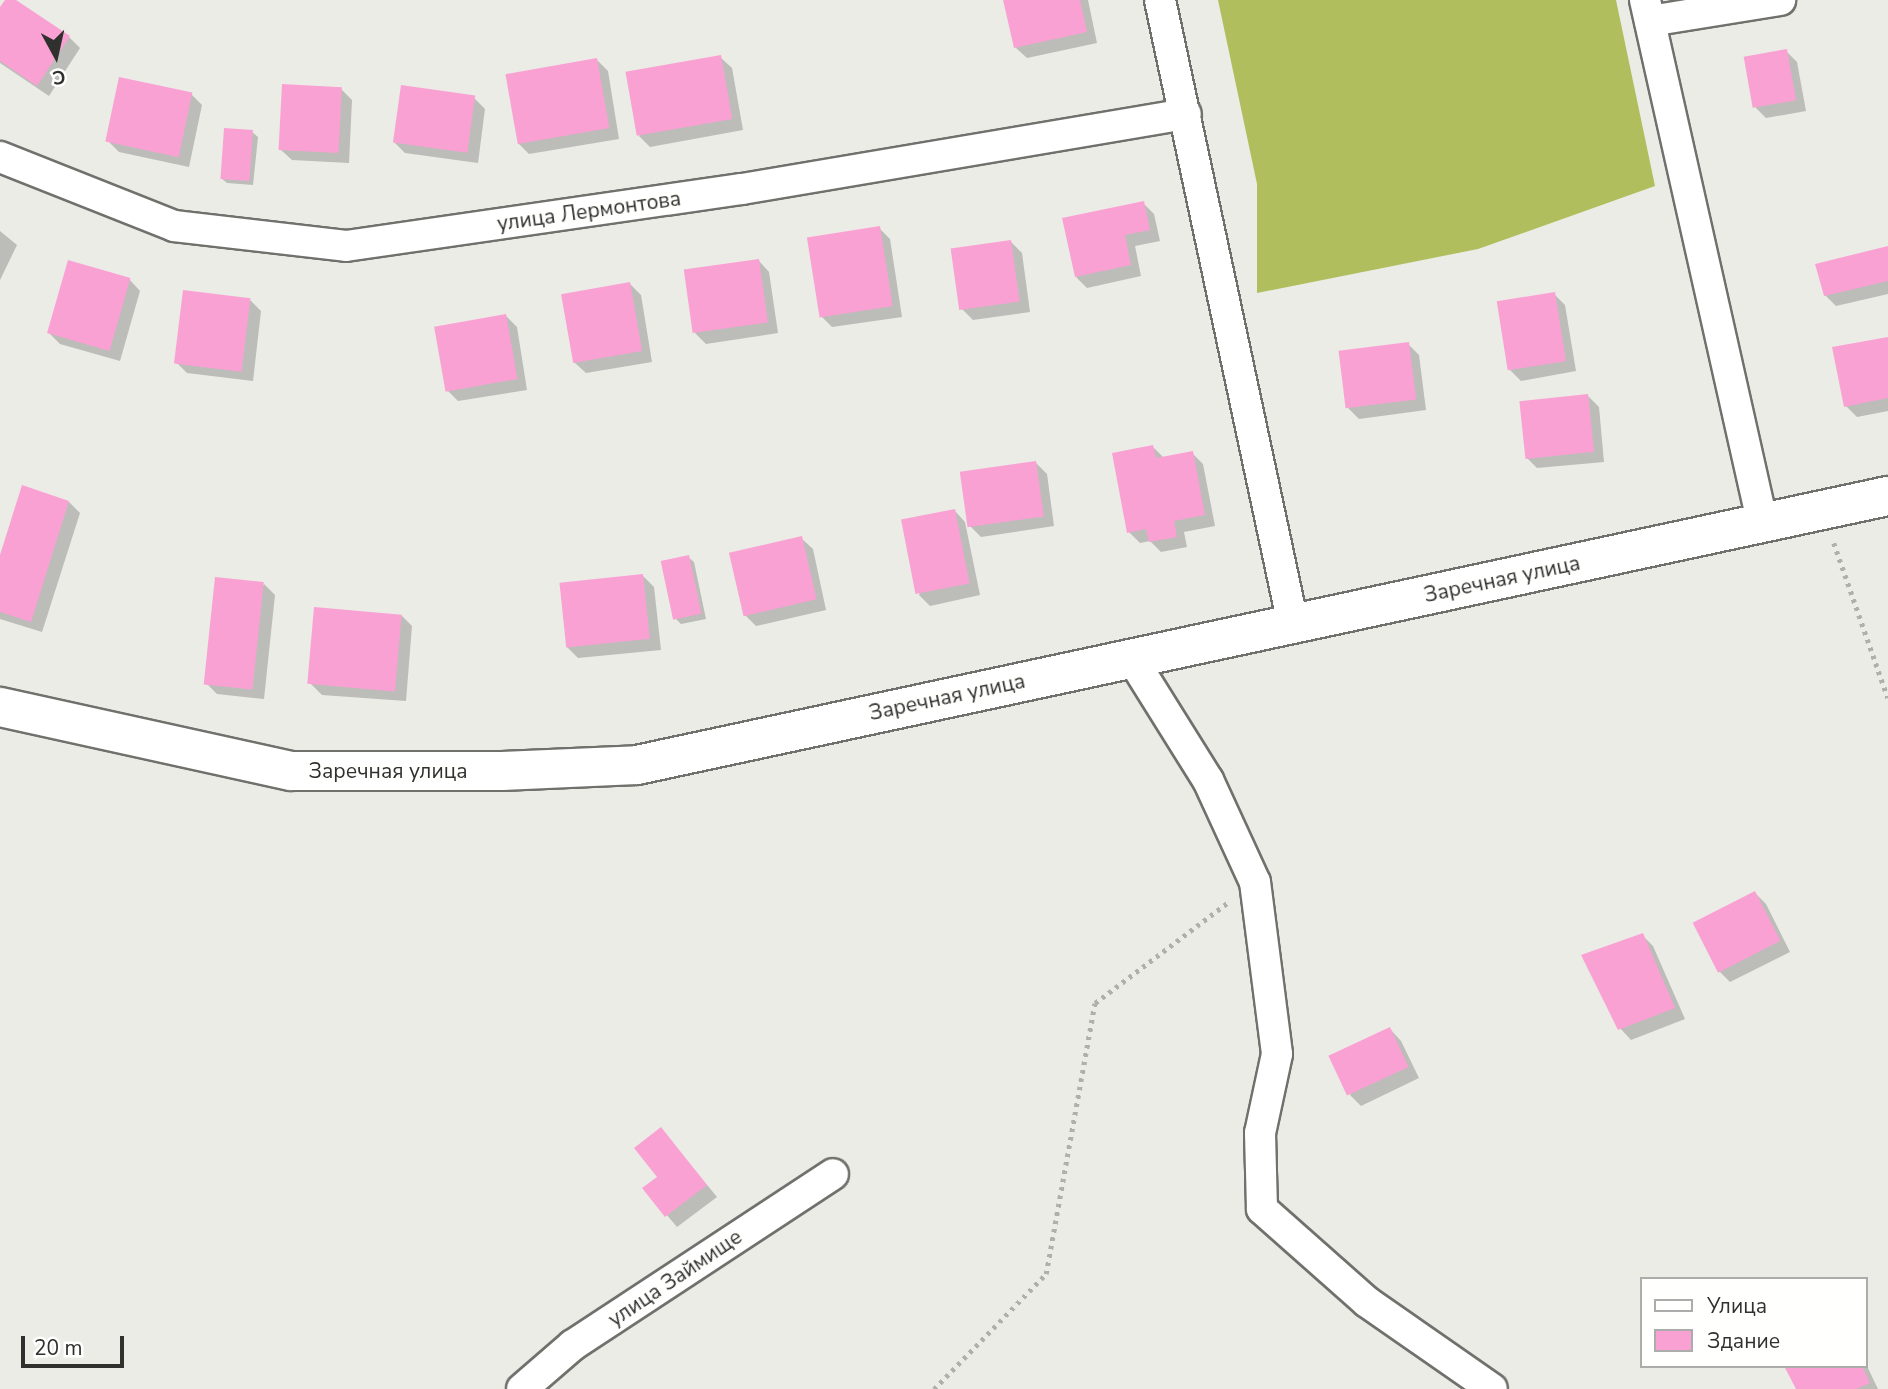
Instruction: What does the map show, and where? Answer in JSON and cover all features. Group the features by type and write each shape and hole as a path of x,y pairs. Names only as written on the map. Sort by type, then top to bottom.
{"street":[{"path":"1160,0 1293,624"},
{"path":"1762,521 1648,10 1780,0"},
{"name":"улица Лермонтова","path":"0,157 174,226 346,246 742,189 1186,114"},
{"name":"Заречная улица","path":"0,707 291,771 515,771 636,765 1888,496"},
{"path":"1131,657 1208,779 1255,882 1278,1054 1260,1133 1262,1209 1367,1302 1492,1389"},
{"name":"улица Займище","path":"522,1389 573,1345 833,1174"}],"path":[{"path":"1821,509 1888,698"},
{"path":"934,1389 1046,1274 1095,1003 1255,882"}],"green space":[{"path":"1218,0 1616,0 1655,186 1478,249 1257,293 1257,184"}],"building":[{"path":"5,0 16,0 70,36 37,86 0,61 0,7"},
{"path":"1003,0 1080,0 1087,32 1014,48"},
{"path":"1787,49 1796,100 1753,108 1744,57"},
{"path":"721,55 732,119 637,136 625,72"},
{"path":"597,58 609,128 518,144 505,74"},
{"path":"119,77 192,93 179,157 105,142"},
{"path":"282,84 342,87 338,153 279,150"},
{"path":"401,85 475,95 467,153 393,142"},
{"path":"224,128 253,130 249,181 220,179"},
{"path":"1144,201 1150,230 1125,235 1131,265 1075,277 1062,218"},
{"path":"880,226 893,306 820,318 807,238"},
{"path":"1011,240 1020,301 959,310 951,248"},
{"path":"1888,246 1888,281 1824,296 1815,264"},
{"path":"759,259 768,322 693,333 684,270"},
{"path":"68,260 130,278 110,351 47,333"},
{"path":"630,282 642,351 573,363 561,294"},
{"path":"183,290 250,298 241,372 174,363"},
{"path":"1555,292 1566,361 1508,370 1497,301"},
{"path":"506,314 517,379 446,392 434,327"},
{"path":"1888,337 1888,398 1844,407 1832,347"},
{"path":"1409,342 1416,400 1346,408 1339,351"},
{"path":"1588,394 1594,452 1525,459 1519,401"},
{"path":"1153,445 1156,458 1193,451 1205,515 1174,521 1177,537 1149,542 1146,529 1127,533 1112,453"},
{"path":"1036,461 1044,516 968,527 960,472"},
{"path":"22,485 69,501 31,622 0,612 0,555"},
{"path":"955,509 970,584 916,594 901,519"},
{"path":"802,536 817,599 744,616 729,553"},
{"path":"689,555 701,614 673,620 661,561"},
{"path":"643,574 650,639 566,647 559,583"},
{"path":"215,577 264,582 252,690 204,684"},
{"path":"314,607 402,615 395,691 307,684"},
{"path":"1755,891 1780,941 1718,973 1693,923"},
{"path":"1643,933 1675,1008 1618,1030 1581,955"},
{"path":"1390,1027 1409,1067 1347,1096 1328,1056"},
{"path":"661,1127 707,1185 665,1217 642,1188 657,1177 634,1148"},
{"path":"1785,1368 1863,1368 1870,1383 1856,1389 1796,1389"}]}
